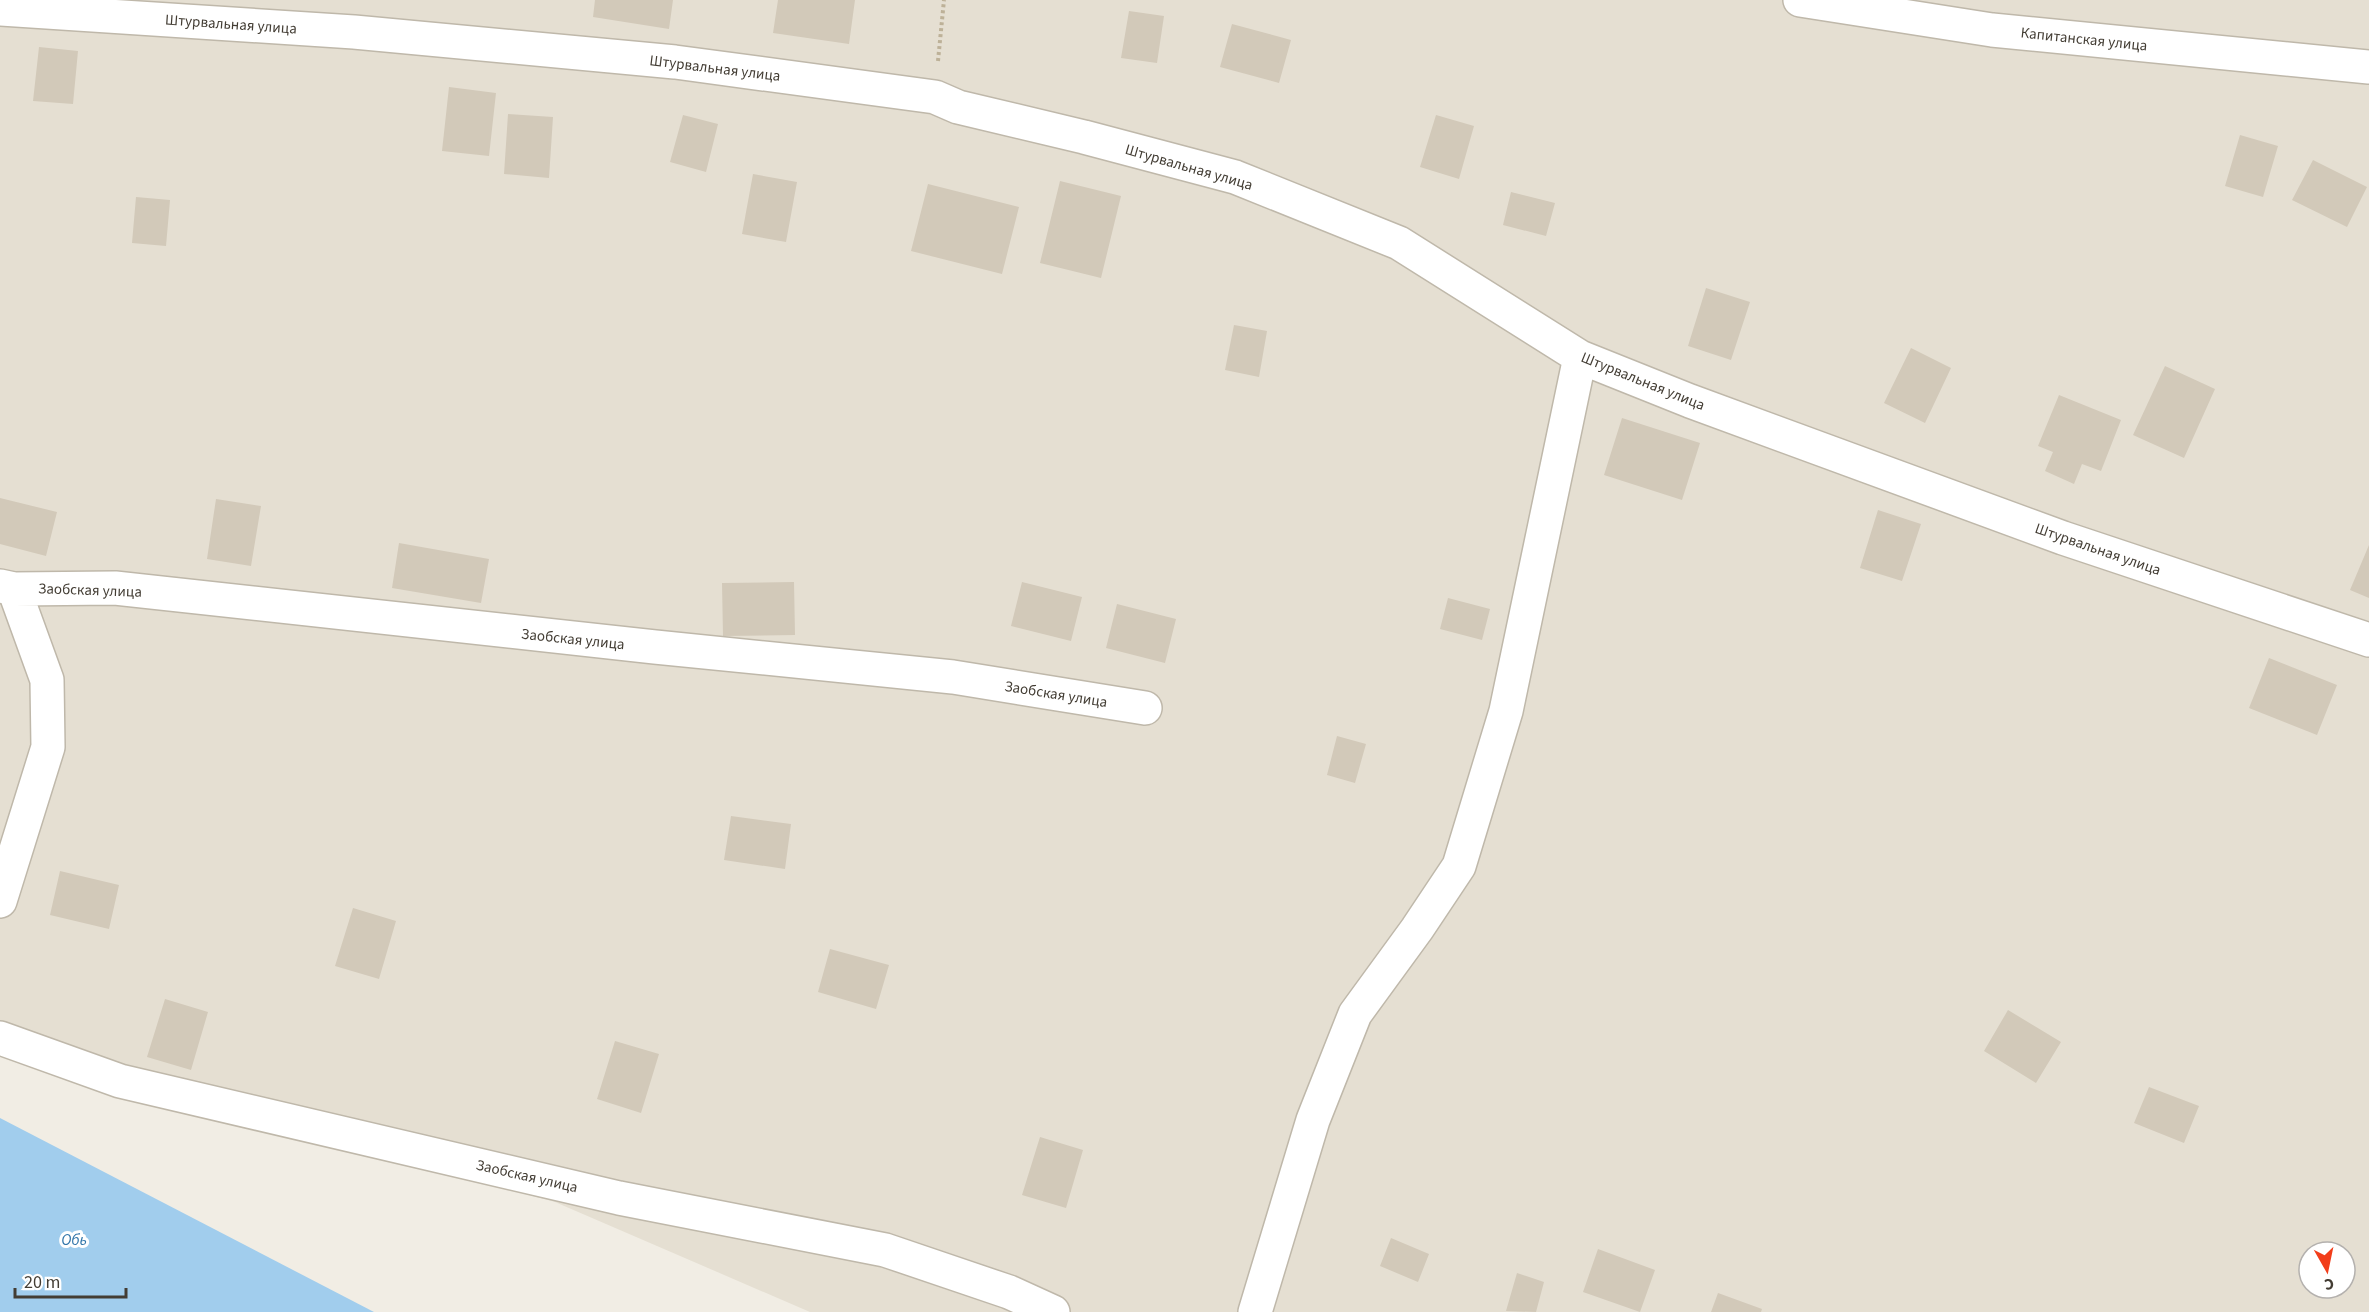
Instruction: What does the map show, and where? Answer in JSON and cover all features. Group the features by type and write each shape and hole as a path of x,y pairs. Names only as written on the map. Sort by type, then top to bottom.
{"street":[{"name":"Капитанская улица","path":"1800,0 1992,30 2369,67"},
{"name":"Штурвальная улица","path":"0,9 378,34 675,62 934,97 958,107 1235,177 1399,243 1580,357 1690,401 2063,538 2369,640"},
{"path":"1254,1312 1313,1120 1355,1014 1417,929 1459,866 1506,711 1580,357"},
{"path":"0,901 48,747 46,680 7,588"},
{"name":"Заобская улица","path":"7,588 127,590 953,678 1145,708"},
{"name":"Заобская улица","path":"0,1038 120,1081 619,1198 885,1250 1009,1292 1053,1312"}],"path":[{"path":"934,97 944,0"}],"shaded area":[{"path":"0,0 2369,0 2369,1312 810,1312 555,1202 0,1052"}],"water":[{"name":"Обь","path":"0,1118 374,1312 0,1312"}],"building":[{"path":"595,0 673,0 669,29 593,17"},
{"path":"778,0 855,0 849,44 773,33"},
{"path":"1129,11 1164,16 1157,63 1121,58"},
{"path":"1232,24 1291,40 1279,83 1220,67"},
{"path":"39,47 78,51 73,104 33,101"},
{"path":"449,87 496,93 489,156 442,151"},
{"path":"508,114 553,117 549,178 504,174"},
{"path":"683,115 718,124 706,172 670,162"},
{"path":"1436,115 1474,126 1459,179 1420,167"},
{"path":"2240,135 2278,146 2263,197 2225,186"},
{"path":"2313,160 2367,187 2347,227 2292,200"},
{"path":"753,174 797,182 786,242 742,234"},
{"path":"1060,181 1121,196 1101,278 1040,263"},
{"path":"928,184 1019,207 1002,274 911,251"},
{"path":"1511,192 1555,203 1546,236 1503,225"},
{"path":"136,197 170,200 166,246 132,243"},
{"path":"1706,288 1750,302 1731,360 1688,346"},
{"path":"1234,325 1267,331 1259,377 1225,370"},
{"path":"1911,348 1951,368 1925,423 1884,403"},
{"path":"2165,366 2215,389 2184,458 2133,435"},
{"path":"2059,395 2121,420 2101,471 2082,464 2074,484 2045,471 2053,452 2038,446"},
{"path":"1622,418 1700,443 1682,500 1604,475"},
{"path":"0,498 57,512 46,556 0,544"},
{"path":"216,499 261,506 251,566 207,559"},
{"path":"1878,510 1921,524 1902,581 1860,568"},
{"path":"399,543 489,559 481,603 392,588"},
{"path":"2369,545 2369,598 2350,590"},
{"path":"794,582 795,635 723,636 722,583"},
{"path":"1022,582 1082,597 1071,641 1011,626"},
{"path":"1448,598 1490,609 1482,640 1440,629"},
{"path":"1117,604 1176,619 1165,663 1106,648"},
{"path":"2269,658 2337,685 2317,735 2249,708"},
{"path":"1337,736 1366,744 1355,783 1327,775"},
{"path":"731,816 791,824 785,869 724,860"},
{"path":"60,871 119,885 109,929 50,915"},
{"path":"353,908 396,921 379,979 335,966"},
{"path":"830,949 889,965 876,1009 818,992"},
{"path":"165,999 208,1012 191,1070 147,1057"},
{"path":"2008,1010 2061,1042 2036,1083 1984,1051"},
{"path":"615,1041 659,1054 641,1113 597,1099"},
{"path":"2149,1087 2199,1106 2184,1143 2134,1123"},
{"path":"1040,1137 1083,1150 1066,1208 1022,1195"},
{"path":"1391,1238 1429,1254 1418,1282 1380,1266"},
{"path":"1598,1249 1655,1270 1640,1312 1583,1292"},
{"path":"1517,1273 1544,1282 1536,1312 1506,1311"},
{"path":"1718,1293 1762,1309 1761,1312 1711,1312"}]}
